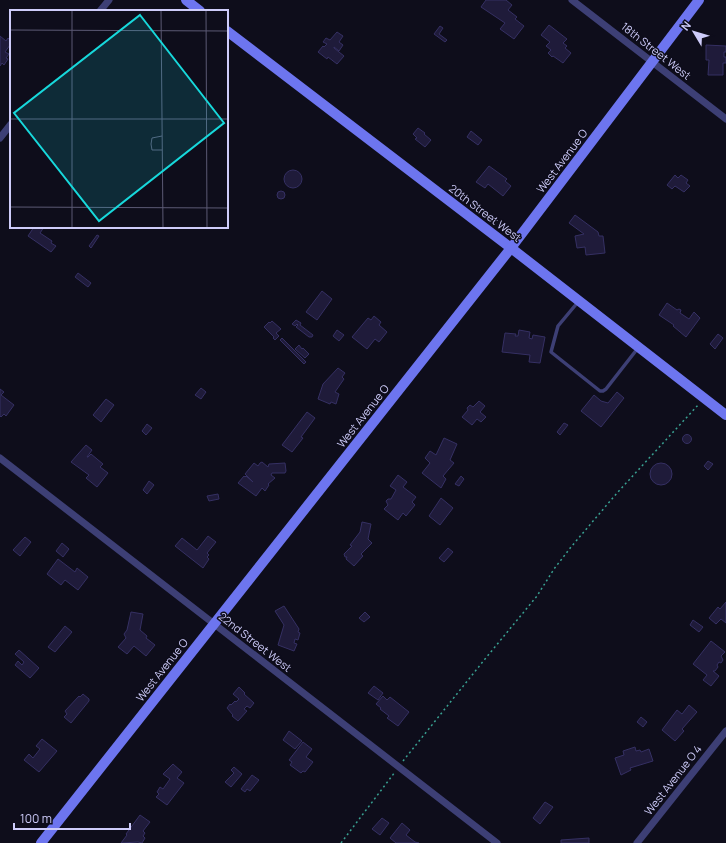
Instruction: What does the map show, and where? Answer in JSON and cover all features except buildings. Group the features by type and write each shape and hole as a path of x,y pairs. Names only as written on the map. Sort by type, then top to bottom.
{"street":[{"path":"101,10 109,0"},
{"path":"186,0 199,10"},
{"name":"18th Street West","path":"572,0 726,119"},
{"name":"West Avenue O","path":"41,843 511,248 698,0"},
{"name":"20th Street West","path":"228,32 511,248 726,415"},
{"path":"0,138 10,125"},
{"name":"22nd Street West","path":"0,458 497,843"},
{"name":"West Avenue O 4","path":"637,843 726,731"}],"lane":[{"path":"579,301 558,326 551,352 575,372 600,391 603,391 639,347"}],"path":[{"path":"341,843 398,767 537,596 554,569 571,547 617,493 704,398"}]}
